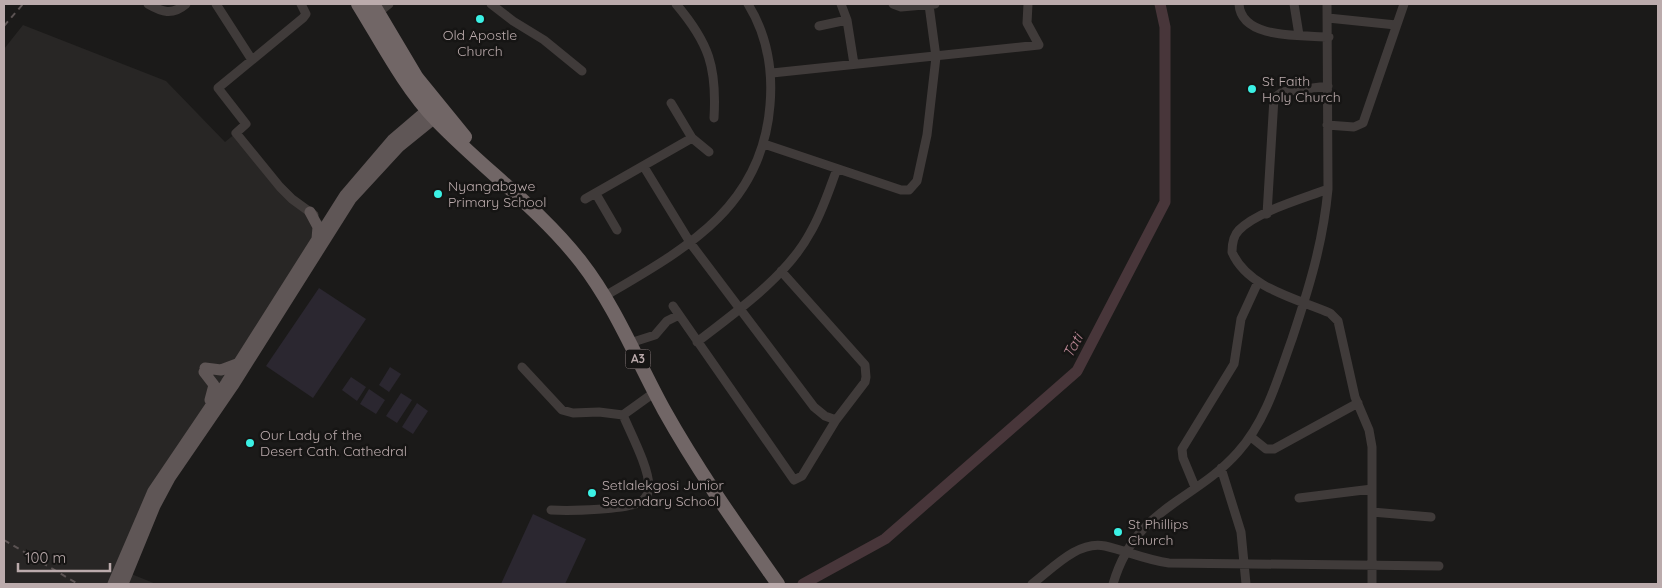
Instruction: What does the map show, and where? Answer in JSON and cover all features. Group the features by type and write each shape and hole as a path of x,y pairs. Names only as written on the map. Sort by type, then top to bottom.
{"highway":[{"name":"A3","path":"358,4 377,10 434,111 473,157 540,214 568,245 605,296 654,392 704,479 778,584"}],"main road":[{"path":"123,584 161,494 238,363 317,239 330,226 336,209 366,168 434,111"},
{"path":"113,584 153,491 208,414 330,226 372,174 434,111"},
{"path":"310,212 324,215 336,209"},
{"path":"310,212 318,227 317,239"},
{"path":"208,414 214,389 212,380 205,370 221,370 230,368 238,363"}],"street":[{"path":"148,4 160,10 172,12 186,4"},
{"path":"216,4 252,60"},
{"path":"301,4 306,14 303,18 218,88 246,124 236,133 292,199 330,226"},
{"path":"491,4 513,21 544,40 582,71"},
{"path":"676,4 700,35 713,68 716,80 714,118"},
{"path":"605,296 691,244 720,218 748,181 764,144 770,115 772,73 767,50 748,4"},
{"path":"841,4 847,20 854,64"},
{"path":"764,144 901,190 908,190 913,186 917,181 927,135 936,57 932,4 901,7 894,4"},
{"path":"772,73 1039,45 1027,24 1028,4"},
{"path":"1239,4 1245,19 1258,30 1328,37"},
{"path":"1294,4 1299,35"},
{"path":"1113,584 1126,553 1146,525 1160,512 1221,468 1251,437 1270,399 1304,302 1323,237 1328,188 1327,4"},
{"path":"1327,125 1354,127 1363,123 1404,4"},
{"path":"1328,18 1396,24"},
{"path":"819,26 847,20"},
{"path":"1267,214 1274,98 1282,92 1328,86"},
{"path":"671,103 692,138 709,152"},
{"path":"585,199 692,138"},
{"path":"644,167 691,244 814,407 825,416 836,420"},
{"path":"697,342 740,309 780,271 810,233 837,169"},
{"path":"1328,188 1267,214 1238,231 1232,244 1234,257 1258,282 1330,313 1338,321 1358,403 1371,439 1372,584"},
{"path":"596,194 617,230"},
{"path":"673,306 794,480 802,476 836,420 865,382 867,371 865,365 780,271"},
{"path":"1195,487 1183,458 1182,449 1234,364 1241,319 1258,282"},
{"path":"630,343 655,335 667,321 679,315"},
{"path":"522,367 562,410 573,413 599,412 623,415 654,392"},
{"path":"1251,437 1266,449 1274,448 1358,403"},
{"path":"551,510 586,510 638,503 645,498 649,487 647,475 623,415"},
{"path":"1221,468 1240,524 1246,563 1246,584"},
{"path":"1300,498 1372,490"},
{"path":"1372,512 1432,517"},
{"path":"1032,584 1067,556 1085,547 1103,545 1161,562 1440,566"}],"shaded area":[{"path":"23,25 166,81 225,142 236,133 280,187 326,224 119,569 156,584 4,584 4,49"},
{"path":"319,288 366,319 313,398 266,366"},
{"path":"390,367 401,374 389,392 379,385"},
{"path":"351,377 366,387 357,401 342,390"},
{"path":"369,389 385,400 376,414 360,404"},
{"path":"401,393 412,400 397,423 386,416"},
{"path":"417,403 428,411 413,434 402,427"},
{"path":"533,514 586,539 565,584 501,584"}],"waterway":[{"name":"Tati","path":"803,584 885,539 1077,371 1165,202 1165,27 1160,4"}],"railway":[{"path":"4,26 23,4"},
{"path":"4,540 78,584"}],"place":[{"name":"Old Apostle Church","path":"480,19"},
{"name":"St Faith Holy Church","path":"1252,89"},
{"name":"Nyangabgwe Primary School","path":"438,194"},
{"name":"Our Lady of the Desert Cath. Cathedral","path":"250,443"},
{"name":"Setlalekgosi Junior Secondary School","path":"592,493"},
{"name":"St Phillips Church","path":"1118,532"}]}
